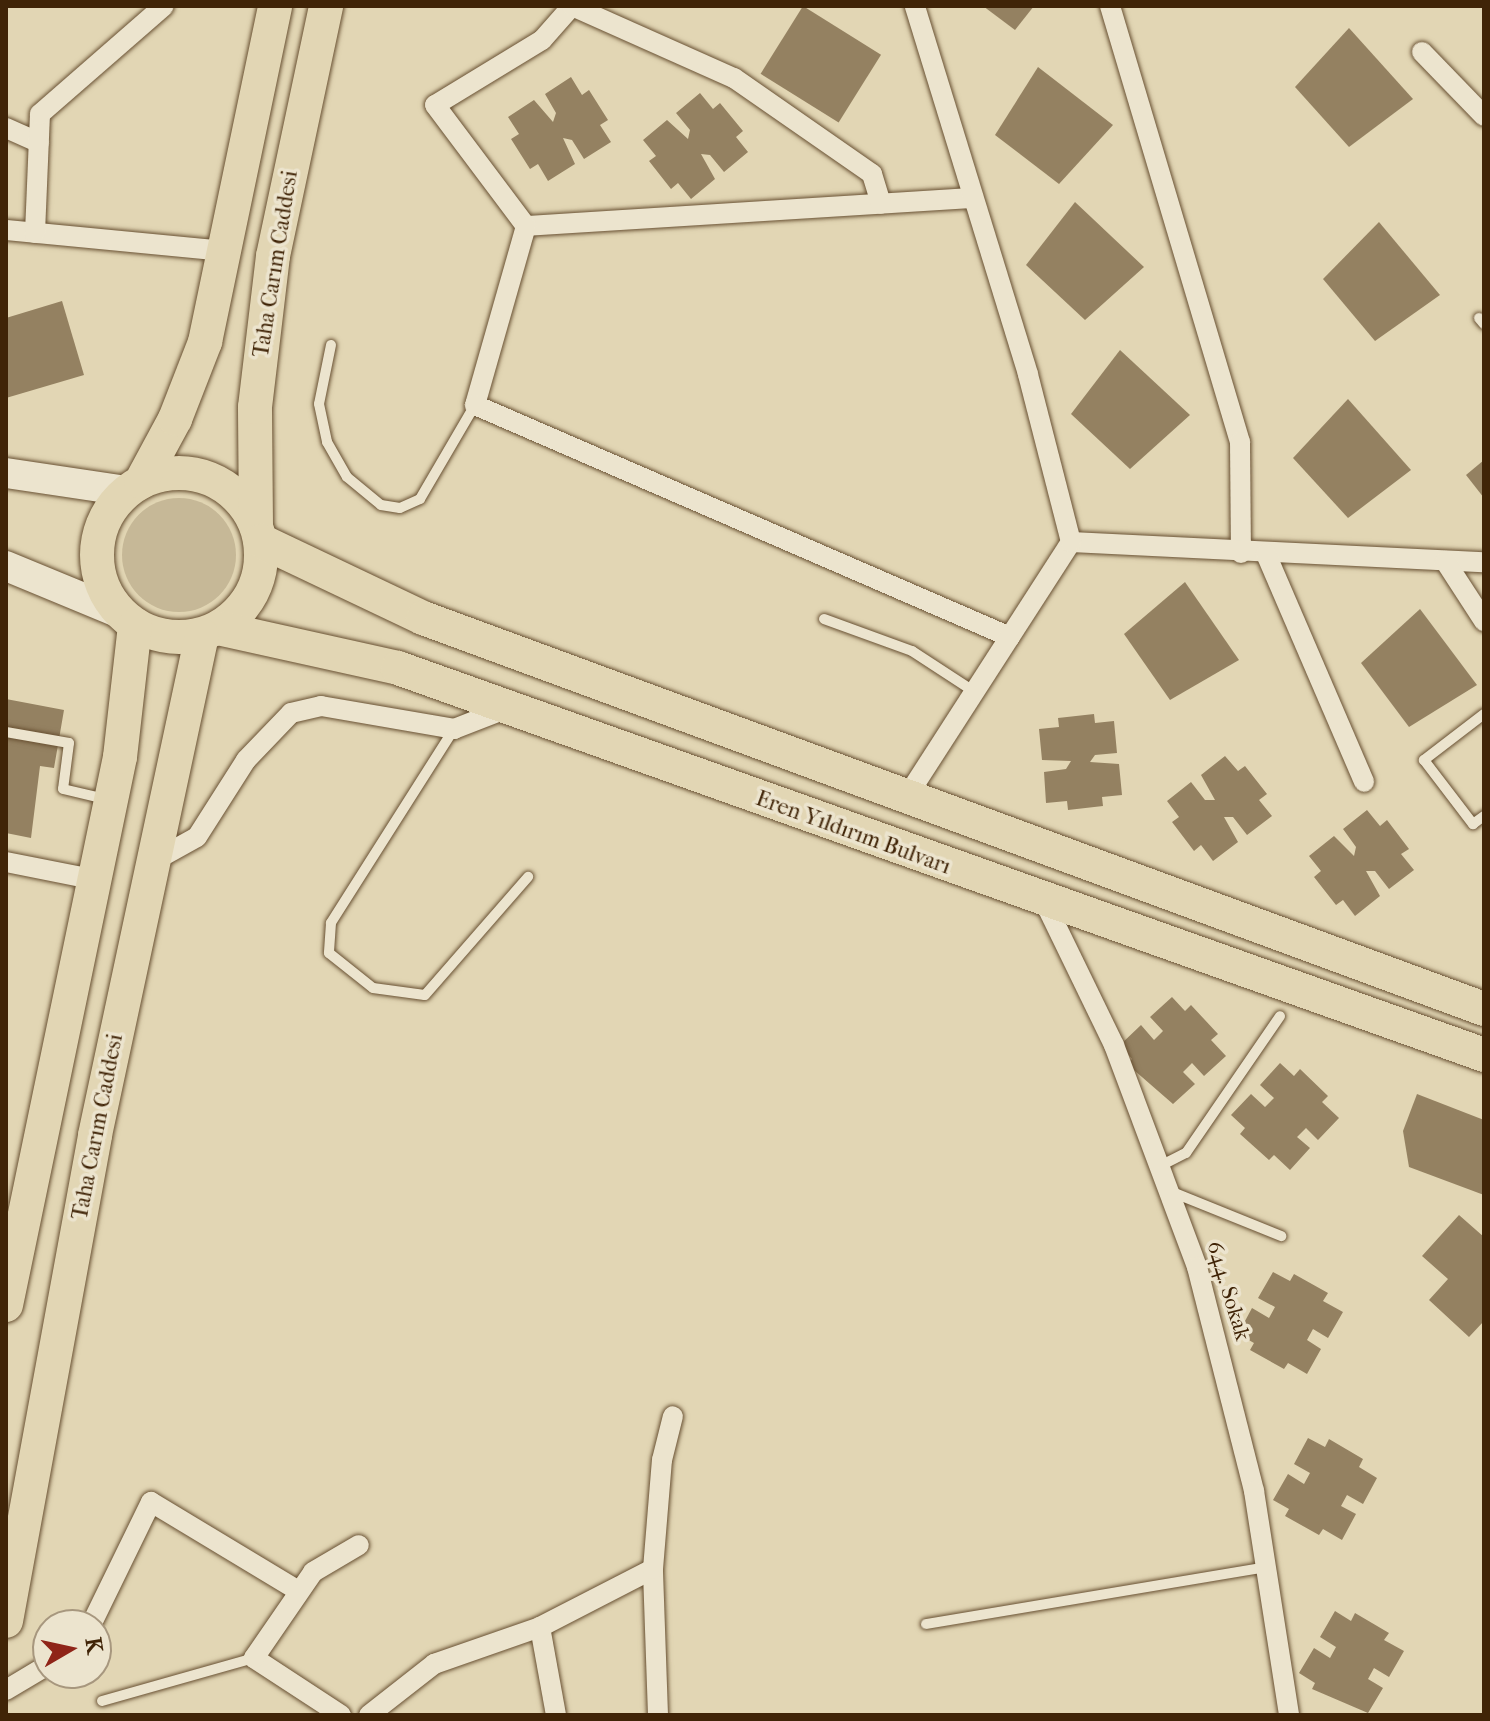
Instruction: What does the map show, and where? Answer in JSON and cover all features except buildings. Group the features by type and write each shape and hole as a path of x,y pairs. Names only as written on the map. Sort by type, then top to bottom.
{"main road":[{"path":"258,533 253,592 210,632 167,637 129,620 103,586 97,552 105,518 134,487 190,386 225,251 275,6"},
{"name":"Taha Carım Caddesi","path":"258,533 255,407 273,256 326,6"},
{"path":"134,487 174,473 208,478 237,496 258,533 423,618 1484,1009"},
{"path":"6,1305 110,800 129,620"},
{"name":"Taha Carım Caddesi","path":"6,1621 95,1135 152,862 210,632"},
{"name":"Eren Yıldırım Bulvarı","path":"210,632 398,668 1045,903 1484,1055"}],"street":[{"path":"35,233 40,114 164,6"},
{"path":"526,226 435,105 542,40 572,6 734,78 872,174 881,204"},
{"path":"906,798 1071,542 915,6"},
{"path":"1110,6 1240,442 1241,553"},
{"path":"1422,52 1484,116"},
{"path":"6,128 39,143"},
{"path":"526,226 973,198"},
{"path":"526,226 475,405 1010,637"},
{"path":"6,230 225,251"},
{"path":"6,473 134,487"},
{"path":"1071,542 1241,553 1484,562"},
{"path":"1266,554 1364,782"},
{"path":"1445,561 1484,621"},
{"path":"6,566 129,620"},
{"path":"152,862 197,837 246,760 291,713 321,706 454,729 508,708"},
{"path":"6,862 92,879"},
{"name":"644. Sokak","path":"1045,903 1114,1045 1162,1165 1219,1341 1267,1567 1289,1715"},
{"path":"658,1715 653,1569 662,1460 673,1416"},
{"path":"99,1609 151,1502 297,1590"},
{"path":"341,1715 254,1658 297,1590 329,1560 359,1545"},
{"path":"369,1715 434,1664 540,1627 653,1569"},
{"path":"540,1627 556,1715"},
{"path":"6,1690 32,1675"}],"lane":[{"path":"331,345 319,404 327,442 347,477 381,505 400,508 420,499 475,405"},
{"path":"824,619 912,651 975,692"},
{"path":"1484,714 1424,760 1473,824 1484,816"},
{"path":"454,729 331,923 329,953 373,988 425,995 528,877"},
{"path":"6,732 69,743 63,789 110,800"},
{"path":"1162,1165 1186,1153 1280,1016"},
{"path":"1172,1192 1281,1236"},
{"path":"926,1624 1267,1567"},
{"path":"102,1701 254,1658"}],"shaded area":[{"path":"179,498 201,502 219,515 232,533 236,555 232,577 219,595 201,608 179,612 157,608 139,595 126,577 122,555 126,533 139,515 157,502"}]}
